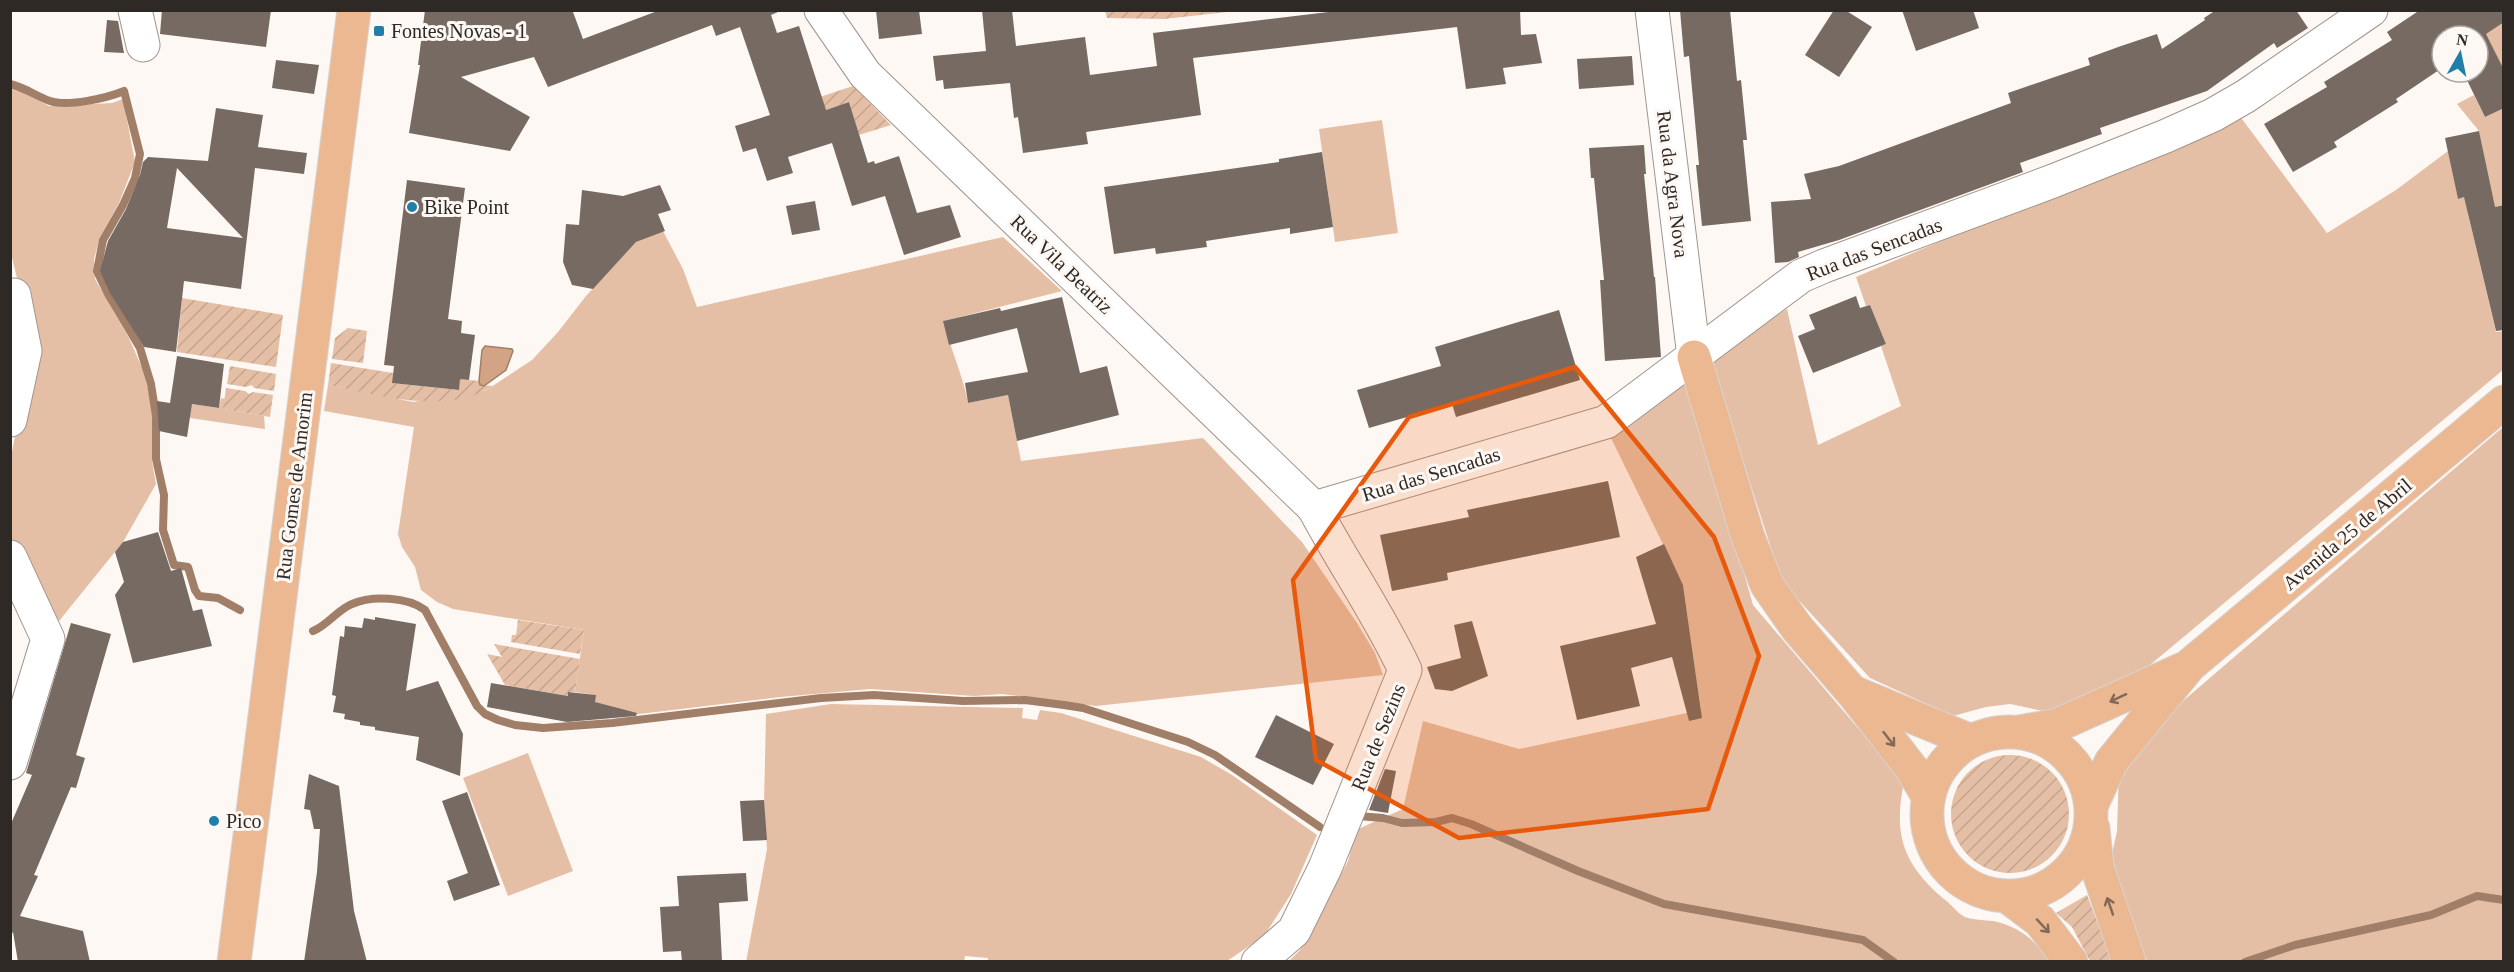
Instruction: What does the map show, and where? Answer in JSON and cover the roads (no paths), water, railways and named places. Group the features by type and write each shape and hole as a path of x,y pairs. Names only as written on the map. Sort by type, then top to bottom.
{"main road":[{"name":"Rua Gomes de Amorim","path":"234,962 354,10"},
{"path":"1694,357 1748,537 1767,585 1797,628 1853,693 1912,769 1928,796"},
{"name":"Avenida 25 de Abril","path":"2190,665 2058,725 2018,732 1994,733 1971,741 1952,754 1937,773 1928,796 1927,823 1934,849 1949,871 1966,885 1986,894 2008,897 2032,894 2055,884 2073,867 2086,846 2092,812 2111,762 2190,665 2504,402"},
{"path":"1853,693 1971,741"},
{"name":"Avenida 25 de Abril","path":"2018,732 2040,737 2059,748 2075,763 2086,782 2092,812 2097,867 2129,962"},
{"name":"Avenida 25 de Abril","path":"2008,897 2040,921 2071,962"}],"street":[{"path":"135,10 143,45"},
{"name":"Rua Vila Beatriz","path":"821,10 865,74 1314,508"},
{"name":"Rua da Agra Nova","path":"1652,10 1694,357"},
{"name":"Rua das Sencadas","path":"1314,508 1606,422 1802,276 2053,181 2213,115 2246,96 2371,10"},
{"path":"10,420 25,351 14,295"},
{"name":"Rua de Sezins","path":"1258,962 1294,931 1325,868 1405,670 1391,639 1339,556 1314,508"},
{"path":"10,557 48,639 10,763"}],"waterway":[{"path":"10,84 58,103 87,101 124,91 140,154 135,178 103,240 97,271 140,348 151,384 156,416 156,459 164,495 163,530 174,565 188,567 199,596 218,598 240,610"},
{"path":"313,631 342,610 360,601 390,599 409,602 425,610 477,706 485,714 515,725 543,728 612,723 821,698 874,695 963,701 1025,700 1083,708 1188,742 1215,755 1320,827"},
{"path":"1358,816 1383,818 1402,823 1436,822 1452,818 1664,904 1863,940 1894,962"},
{"path":"2245,962 2295,945 2431,915 2477,896 2504,900"}],"place":[{"name":"Fontes Novas - 1","path":"379,31"},
{"name":"Bike Point","path":"412,207"},
{"name":"Pico","path":"214,821"}]}
